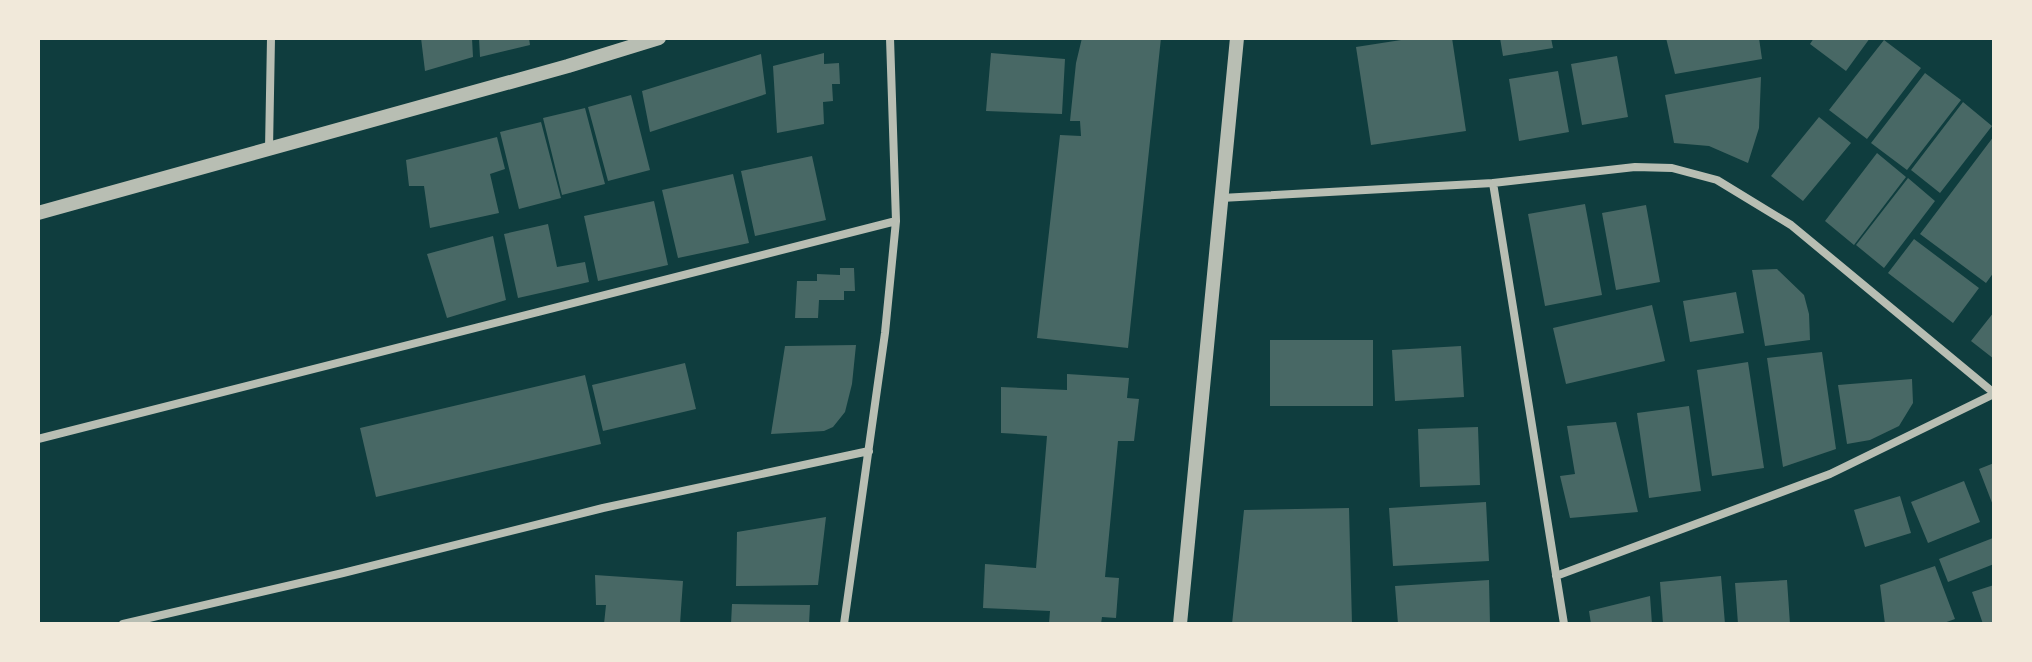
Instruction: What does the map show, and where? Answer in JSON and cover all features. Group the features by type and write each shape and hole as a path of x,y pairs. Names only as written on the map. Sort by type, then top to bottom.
{"street":[{"path":"269,149 271,38"},
{"path":"38,213 659,38"},
{"path":"844,624 869,451 896,221 890,38"},
{"path":"1180,624 1237,38"},
{"path":"1221,198 1493,183 1635,167 1672,168 1717,180 1791,225 1994,394 1830,474 1556,576"},
{"path":"1493,183 1564,624"},
{"path":"38,439 896,221"},
{"path":"123,624 603,508 869,451"}],"building":[{"path":"421,38 472,38 473,57 425,71"},
{"path":"479,38 529,38 530,45 480,57"},
{"path":"1082,38 1161,38 1128,348 1037,338 1060,135 1081,136 1080,121 1070,121"},
{"path":"1414,38 1452,38 1466,131 1371,145 1356,47"},
{"path":"1500,38 1551,38 1553,48 1503,56"},
{"path":"1666,38 1759,38 1762,59 1675,74"},
{"path":"1814,38 1870,38 1846,71 1810,44"},
{"path":"1884,40 1921,68 1867,139 1829,110"},
{"path":"824,53 824,64 839,63 840,84 832,84 833,101 823,102 824,124 777,133 773,66"},
{"path":"991,53 1065,59 1062,114 986,111"},
{"path":"761,54 766,94 650,132 642,91"},
{"path":"1617,56 1628,117 1582,125 1571,64"},
{"path":"1558,71 1569,132 1519,141 1509,79"},
{"path":"1925,73 1961,100 1907,170 1871,143"},
{"path":"1761,77 1759,128 1748,163 1709,146 1674,143 1665,95"},
{"path":"631,95 650,170 608,181 588,107"},
{"path":"1963,102 1992,126 1940,193 1911,170"},
{"path":"585,108 605,184 562,195 543,118"},
{"path":"1819,117 1851,143 1803,201 1771,176"},
{"path":"541,122 561,198 519,209 500,132"},
{"path":"1994,136 1994,272 1986,283 1920,234"},
{"path":"497,137 505,169 490,174 499,213 430,228 424,186 409,186 406,160"},
{"path":"1877,153 1906,177 1854,245 1825,221"},
{"path":"812,156 826,220 755,236 741,171"},
{"path":"733,174 749,243 678,258 662,190"},
{"path":"1908,178 1935,201 1884,268 1856,245"},
{"path":"654,201 668,265 598,281 584,216"},
{"path":"1585,204 1602,295 1545,306 1528,214"},
{"path":"1646,205 1660,282 1616,290 1602,213"},
{"path":"548,224 557,267 585,262 589,282 518,298 504,234"},
{"path":"493,236 506,300 447,318 427,254"},
{"path":"1914,239 1979,288 1953,323 1888,273"},
{"path":"840,268 854,268 855,291 844,291 844,300 819,300 818,318 795,318 797,281 817,281 817,274 840,275"},
{"path":"1777,269 1804,295 1809,314 1810,340 1765,346 1752,270"},
{"path":"1736,292 1744,333 1690,342 1683,301"},
{"path":"1652,305 1665,361 1566,384 1553,328"},
{"path":"1994,312 1994,359 1971,341"},
{"path":"1270,340 1373,340 1373,406 1270,406"},
{"path":"856,345 845,412 833,427 824,431 771,434 785,346"},
{"path":"1461,346 1464,397 1395,401 1392,350"},
{"path":"1822,352 1836,449 1783,467 1767,358"},
{"path":"1748,362 1764,468 1712,476 1697,370"},
{"path":"685,363 696,409 603,431 592,385"},
{"path":"1067,374 1129,378 1127,398 1139,399 1134,441 1118,441 1105,577 1119,578 1116,618 1102,617 1101,624 1049,624 1050,611 983,608 985,564 1036,568 1047,436 1001,433 1001,387 1067,390"},
{"path":"585,375 601,444 376,497 360,428"},
{"path":"1912,379 1913,403 1899,426 1870,440 1847,444 1838,385"},
{"path":"1689,406 1701,491 1649,498 1637,413"},
{"path":"1616,422 1638,512 1570,518 1560,476 1575,474 1567,426"},
{"path":"1478,427 1480,485 1420,487 1418,429"},
{"path":"1994,463 1994,508 1979,469"},
{"path":"1964,481 1980,522 1928,543 1911,502"},
{"path":"1900,496 1911,533 1865,547 1854,510"},
{"path":"1486,502 1489,561 1393,566 1389,508"},
{"path":"1349,508 1352,624 1232,624 1244,510"},
{"path":"826,517 818,585 736,586 737,532"},
{"path":"1993,538 1994,564 1948,582 1939,559"},
{"path":"1935,566 1955,619 1941,624 1885,624 1880,585"},
{"path":"595,575 683,581 680,624 604,624 606,605 596,605"},
{"path":"1721,576 1725,624 1663,624 1660,582"},
{"path":"1489,580 1490,624 1398,624 1395,586"},
{"path":"1787,580 1790,624 1738,624 1735,583"},
{"path":"1994,585 1994,624 1983,624 1972,592"},
{"path":"1650,596 1652,624 1591,624 1589,611"},
{"path":"732,604 810,605 809,624 731,624"}]}
